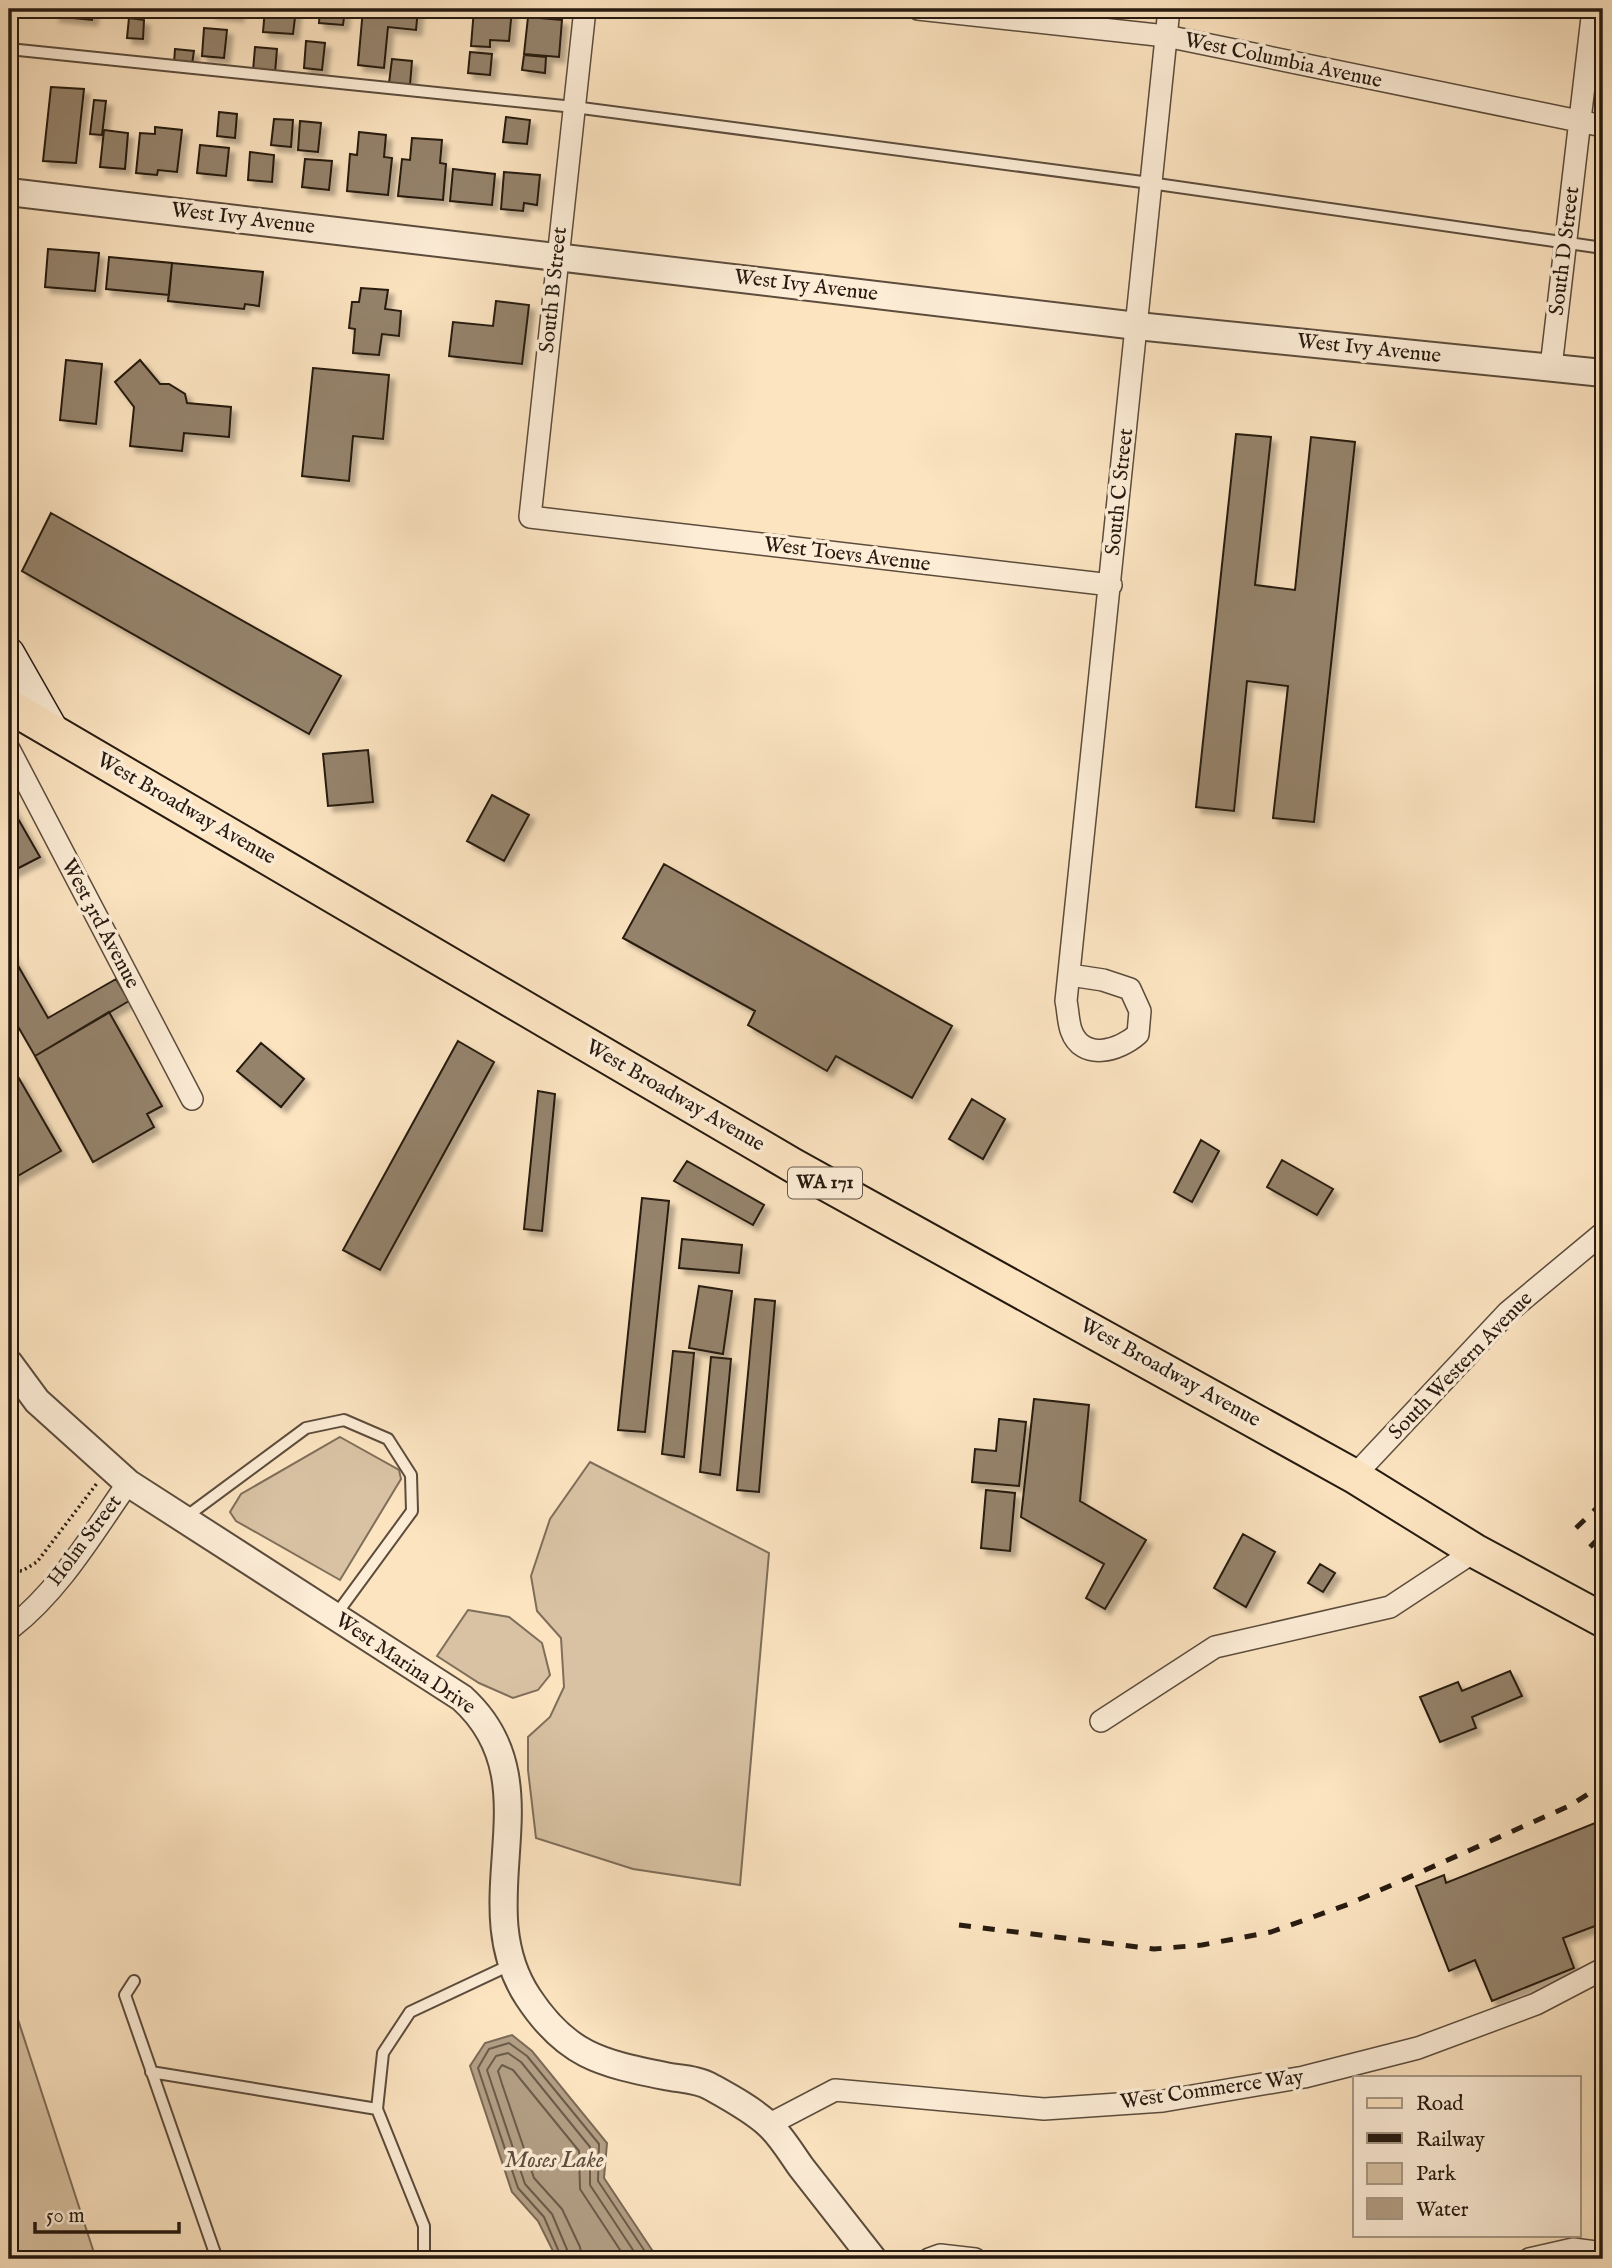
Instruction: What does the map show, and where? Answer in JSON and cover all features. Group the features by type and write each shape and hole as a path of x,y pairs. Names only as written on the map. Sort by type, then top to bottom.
{"main road":[{"path":"9,653 54,732"},
{"name":"West Broadway Avenue","path":"9,706 794,1166 1354,1476 1475,1550 1603,1620"}],"street":[{"name":"South B Street","path":"583,524 530,517 584,9"},
{"name":"West Columbia Avenue","path":"918,9 1166,36 1603,126"},
{"name":"South C Street","path":"1070,975 1169,9"},
{"name":"South D Street","path":"1551,367 1592,9"},
{"name":"West Ivy Avenue","path":"9,191 1137,326 1603,373"},
{"name":"West Toevs Avenue","path":"583,524 1111,585"},
{"name":"West 3rd Avenue","path":"9,749 192,1099"},
{"name":"South Western Avenue","path":"1354,1476 1508,1312 1603,1233"},
{"name":"West Marina Drive","path":"9,1363 37,1401 118,1475 182,1519 462,1698 482,1717 496,1744 509,1787 508,1840 501,1903 510,1965 527,1996 556,2035 606,2064 708,2085 768,2124 873,2259"},
{"name":"Holm Street","path":"11,1628 27,1616 66,1570 118,1475"},
{"path":"1101,1721 1214,1647 1390,1607 1475,1550"},
{"name":"West Commerce Way","path":"768,2124 835,2090 1044,2109 1163,2101 1304,2077 1418,2048 1536,2004 1603,1969"},
{"path":"1529,2259 1573,2249 1603,2253"},
{"path":"929,2259 940,2255 975,2259"}],"lane":[{"path":"9,49 574,107 1150,183 1603,248"},
{"path":"182,1519 306,1428 344,1420 388,1439 411,1475 412,1511 335,1616"},
{"path":"424,2259 424,2226 377,2109 383,2053 410,2011 510,1965"},
{"path":"134,1981 125,1995 217,2259"},
{"path":"151,2072 377,2109"}],"path":[{"path":"9,1569 22,1571 37,1562 118,1475"}],"green space":[{"path":"340,1437 399,1470 401,1479 340,1580 236,1521 230,1512 241,1494"},
{"path":"590,1462 769,1553 740,1885 633,1869 536,1838 528,1770 528,1737 550,1717 564,1687 561,1638 537,1611 531,1576 550,1519"},
{"path":"468,1610 509,1617 542,1643 550,1675 538,1690 513,1698 479,1683 437,1656"},
{"path":"9,1992 96,2259 9,2259"}],"water":[{"name":"Moses Lake","path":"512,2035 532,2051 607,2143 604,2178 658,2259 557,2259 538,2221 512,2192 470,2066 485,2043"}],"building":[{"path":"55,9 93,9 92,20 54,16"},
{"path":"211,9 239,9 238,16 211,13"},
{"path":"265,9 296,9 293,34 263,32"},
{"path":"320,9 345,9 343,25 319,23"},
{"path":"363,9 418,9 416,30 388,27 384,68 358,65"},
{"path":"474,9 512,9 509,41 490,40 490,47 471,46"},
{"path":"528,17 562,20 559,57 524,54"},
{"path":"129,18 144,20 143,39 127,38"},
{"path":"204,28 227,30 224,58 202,56"},
{"path":"306,41 325,43 322,70 304,68"},
{"path":"255,47 277,49 275,73 253,71"},
{"path":"175,49 194,51 192,64 174,63"},
{"path":"470,52 492,54 490,75 468,73"},
{"path":"524,55 546,57 545,73 522,70"},
{"path":"392,59 412,61 410,85 389,83"},
{"path":"51,87 84,89 76,163 43,161"},
{"path":"94,100 106,101 102,135 90,134"},
{"path":"219,112 237,114 235,138 217,136"},
{"path":"506,117 530,120 527,144 503,142"},
{"path":"274,119 293,120 291,147 271,145"},
{"path":"300,121 321,123 318,152 298,150"},
{"path":"155,127 182,130 177,172 158,170 157,175 136,173 140,133 155,134"},
{"path":"104,130 128,133 125,169 100,167"},
{"path":"359,132 386,135 384,157 392,158 388,195 347,191 350,154 357,155"},
{"path":"412,138 442,140 440,163 446,164 443,200 398,196 402,159 410,160"},
{"path":"200,145 229,148 226,176 197,173"},
{"path":"250,152 274,155 272,182 248,180"},
{"path":"305,159 332,161 329,190 302,187"},
{"path":"453,169 495,174 492,205 450,201"},
{"path":"504,172 540,175 537,205 524,203 523,211 501,209"},
{"path":"48,249 99,253 95,291 45,287"},
{"path":"109,257 172,263 169,295 106,289"},
{"path":"172,263 263,272 259,306 245,304 244,309 168,301"},
{"path":"361,288 388,290 385,309 401,311 399,336 382,334 379,355 353,353 355,329 349,328 352,302 359,302"},
{"path":"496,301 529,305 522,364 449,356 453,322 493,326"},
{"path":"66,360 102,364 96,424 60,420"},
{"path":"140,360 160,384 169,384 185,394 187,403 231,407 229,437 184,433 182,451 130,446 134,407 115,382"},
{"path":"313,368 389,375 383,439 353,436 349,481 302,476"},
{"path":"1236,434 1271,437 1255,585 1295,590 1311,437 1355,442 1314,822 1273,818 1288,686 1247,681 1234,811 1196,807"},
{"path":"51,513 341,676 309,734 22,571"},
{"path":"368,750 373,802 328,806 323,754"},
{"path":"492,795 529,815 504,861 467,841"},
{"path":"9,803 40,857 9,873"},
{"path":"664,864 952,1026 912,1098 836,1056 827,1071 748,1025 755,1011 623,938"},
{"path":"9,950 48,1018 116,979 129,1001 35,1056 9,1011"},
{"path":"109,1012 162,1106 147,1114 154,1127 93,1162 35,1056"},
{"path":"458,1041 494,1062 380,1270 343,1250"},
{"path":"261,1043 304,1079 281,1107 237,1071"},
{"path":"17,1075 61,1151 9,1181 9,1080"},
{"path":"538,1091 555,1094 542,1231 524,1229"},
{"path":"972,1099 1005,1119 983,1159 949,1139"},
{"path":"1201,1140 1219,1151 1192,1202 1174,1192"},
{"path":"1282,1160 1333,1189 1317,1215 1267,1187"},
{"path":"687,1161 764,1205 753,1225 674,1181"},
{"path":"642,1198 669,1201 645,1432 618,1430"},
{"path":"682,1239 742,1245 739,1273 679,1268"},
{"path":"699,1286 732,1291 723,1354 689,1348"},
{"path":"755,1299 775,1301 759,1492 737,1490"},
{"path":"673,1351 694,1353 684,1457 662,1454"},
{"path":"711,1357 731,1359 720,1475 700,1472"},
{"path":"1034,1399 1089,1405 1080,1501 1146,1540 1105,1609 1086,1598 1104,1564 1021,1517"},
{"path":"999,1419 1026,1422 1019,1486 972,1482 975,1449 996,1451"},
{"path":"986,1490 1015,1493 1010,1551 981,1548"},
{"path":"1243,1534 1275,1552 1246,1607 1214,1588"},
{"path":"1320,1564 1335,1573 1323,1592 1308,1583"},
{"path":"1510,1671 1522,1696 1472,1717 1476,1728 1440,1742 1420,1697 1458,1682 1462,1691"},
{"path":"1600,1821 1603,1829 1603,1923 1563,1938 1574,1968 1492,2001 1475,1960 1449,1971 1416,1886 1444,1875 1446,1883"}],"railway":[{"path":"1576,1528 1603,1502"},
{"path":"1590,1547 1603,1534"},
{"path":"959,1925 1154,1949 1202,1945 1271,1932 1349,1904 1569,1806 1603,1785"}]}
